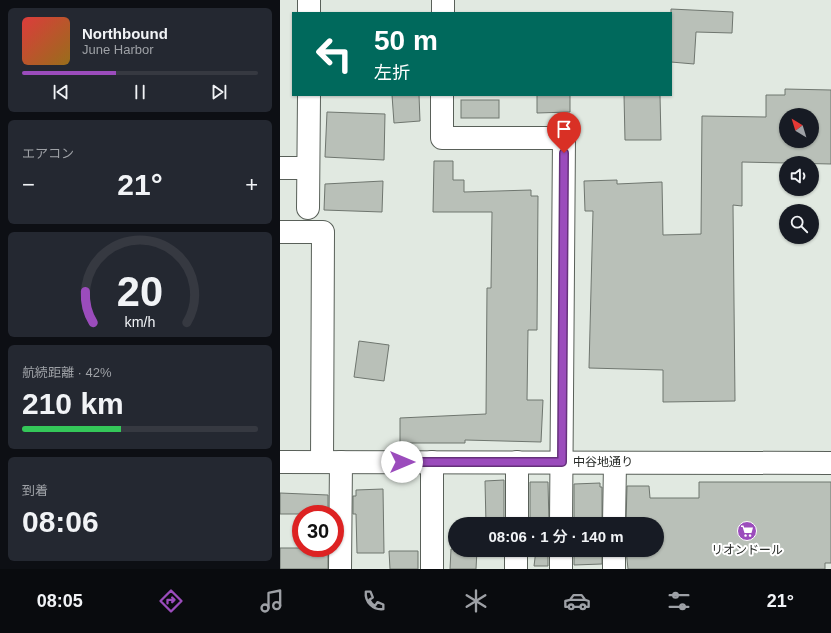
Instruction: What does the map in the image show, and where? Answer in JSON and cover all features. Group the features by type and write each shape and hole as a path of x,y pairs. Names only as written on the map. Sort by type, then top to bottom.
{"street":[{"path":"309,0 309,12"},
{"path":"443,0 443,12"},
{"path":"308,208 309,96"},
{"path":"442,96 442,138 564,138 561,517"},
{"path":"280,168 308,168"},
{"path":"280,232 323,232 331,462 340,569"},
{"name":"中谷地通り","path":"280,462 831,463"},
{"path":"432,462 432,569"},
{"path":"517,462 517,517"},
{"path":"614,517 615,463"},
{"path":"516,557 516,569"},
{"path":"561,557 561,569"},
{"path":"614,557 614,569"}],"building":[{"path":"671,9 733,12 732,33 696,32 694,64 672,62"},
{"path":"785,89 831,90 831,164 819,164 819,156 779,156 779,163 742,162 742,206 733,205 735,401 663,402 663,370 589,368 593,211 585,211 584,181 617,180 617,184 662,182 663,235 701,234 702,116 766,117 766,95 785,95"},
{"path":"392,96 419,96 420,121 394,123"},
{"path":"537,96 570,96 570,112 537,113"},
{"path":"624,96 660,96 661,140 625,140"},
{"path":"461,100 499,100 499,118 461,118"},
{"path":"327,112 385,114 384,160 325,157"},
{"path":"434,161 453,161 453,180 464,180 464,192 531,190 531,196 538,196 537,330 528,330 527,400 543,400 541,442 465,440 465,443 400,443 400,418 486,414 487,288 491,288 492,212 433,212"},
{"path":"383,181 382,212 324,210 325,184"},
{"path":"359,341 389,345 384,381 354,377"},
{"path":"504,480 504,517 486,517 485,481"},
{"path":"530,482 548,482 549,517 530,517"},
{"name":"リオンドール","path":"699,482 831,482 831,563 825,563 825,569 628,569 627,557 664,557 664,517 626,517 627,486 649,486 650,498 699,498"},
{"path":"600,483 600,487 602,487 602,517 574,517 574,484"},
{"path":"383,489 384,553 357,553 356,514 353,514 353,496 356,496 356,490"},
{"path":"280,493 328,495 328,505 292,505 292,514 280,514"},
{"path":"280,548 292,548 292,557 328,557 328,569 280,569"},
{"path":"389,551 418,551 418,569 390,569"},
{"path":"451,557 477,557 476,569 450,569"},
{"path":"535,557 548,557 548,566 534,566"},
{"path":"574,557 602,557 602,564 574,565"}],"place":[{"name":"リオンドール","path":"747,531"}],"route":[{"path":"402,462 562,462 564,153"}]}
